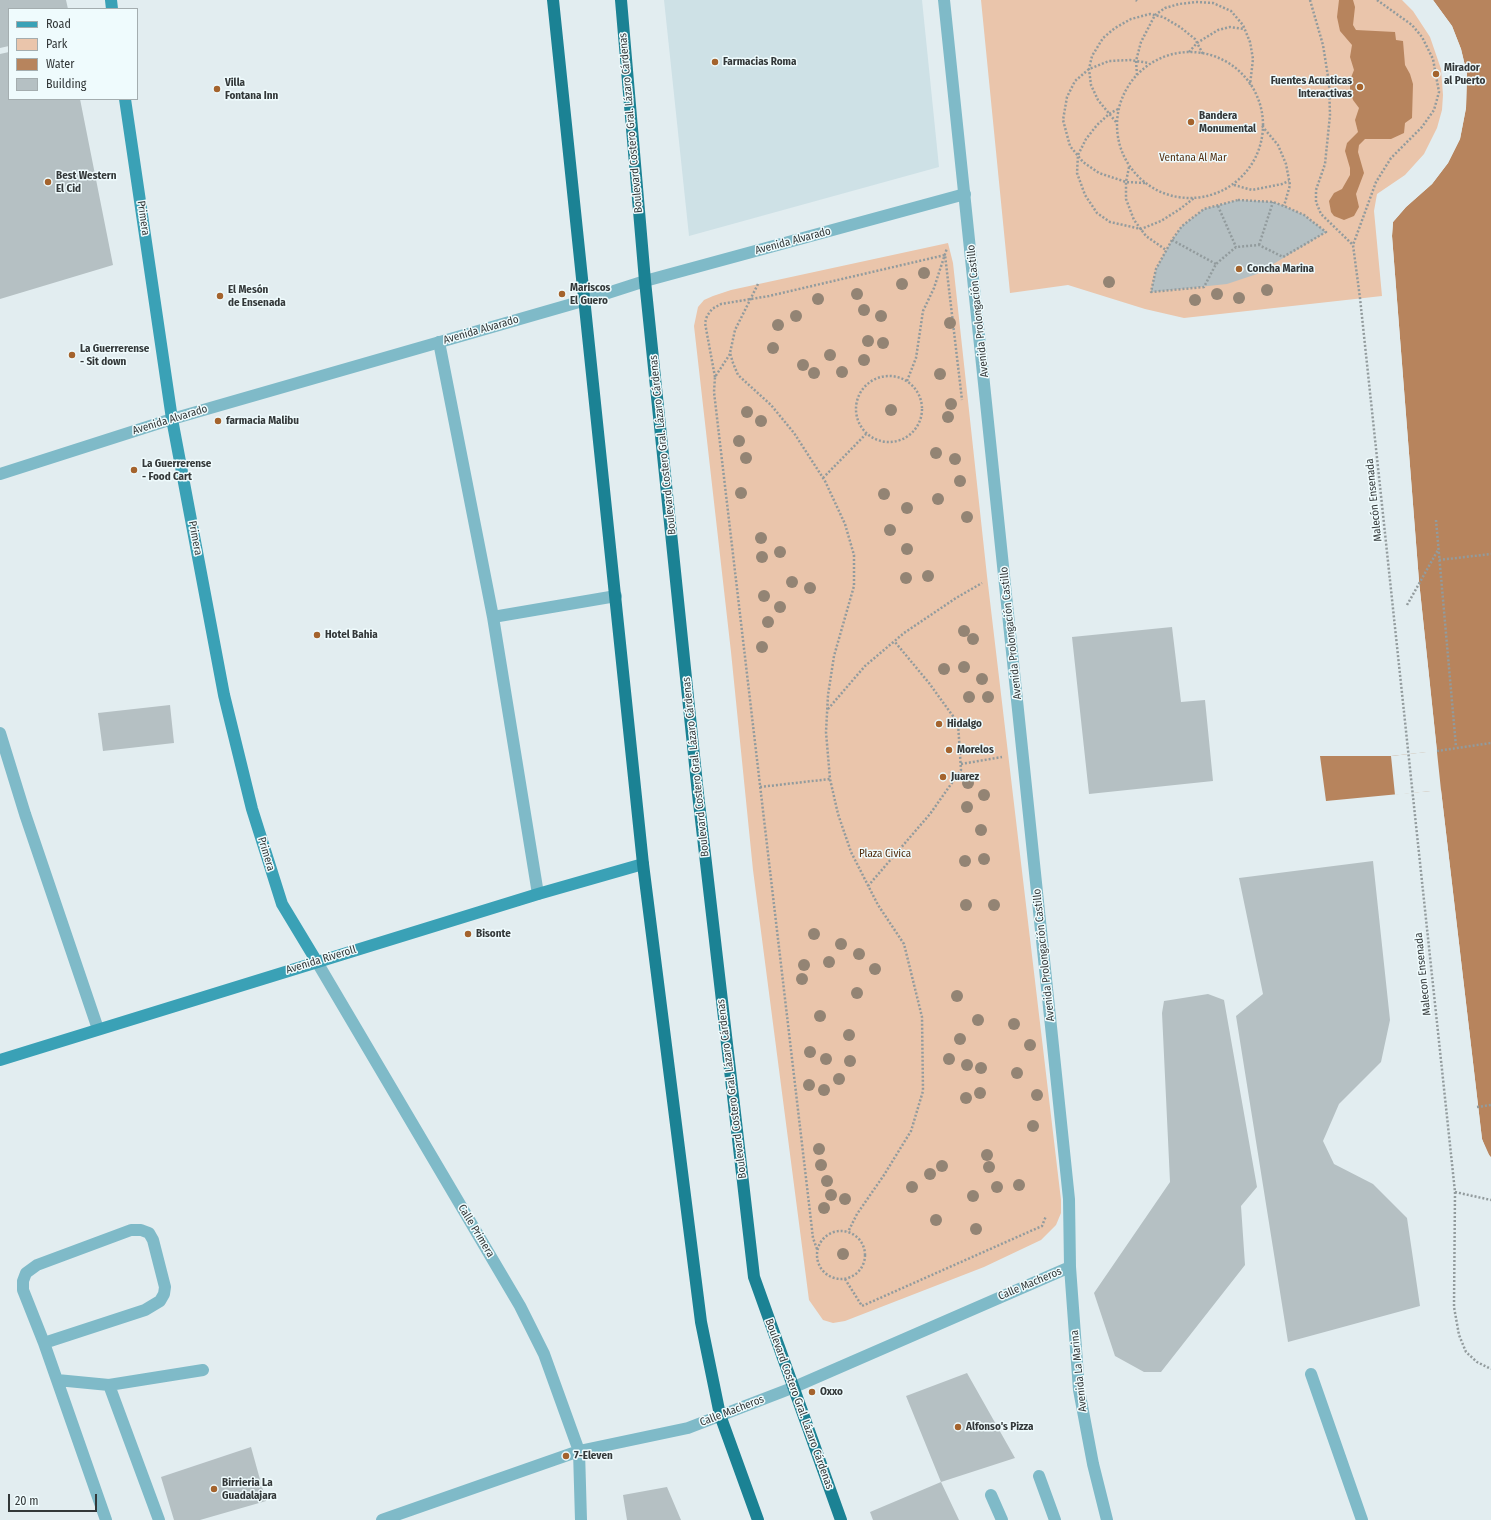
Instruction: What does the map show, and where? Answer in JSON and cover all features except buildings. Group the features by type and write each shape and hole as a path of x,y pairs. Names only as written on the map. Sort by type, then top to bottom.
{"highway":[{"path":"552,0 586,300 643,864 701,1322 720,1415 758,1520"},
{"name":"Boulevard Costero Gral. Lázaro Cárdenas","path":"621,0 645,281 704,849 754,1277 792,1388 841,1520"}],"main road":[{"name":"Primera","path":"125,100 172,419 224,695 252,809 282,904 317,962"},
{"name":"Avenida Riveroll","path":"0,1060 538,894 643,864"}],"street":[{"name":"Avenida Prolongación Castillo","path":"944,0 1069,1199 1070,1267"},
{"name":"Avenida Alvarado","path":"0,474 172,419 586,300 645,281 965,194"},
{"path":"439,342 493,617 538,894"},
{"path":"493,617 616,596"},
{"path":"0,734 25,814 98,1029"},
{"name":"Calle Primera","path":"317,962 520,1306 544,1354 579,1451 582,1520"},
{"path":"44,1343 145,1310 160,1301 164,1294 165,1287 153,1240 149,1233 141,1230 131,1230 37,1265 26,1273 24,1290 106,1520"},
{"name":"Calle Macheros","path":"382,1520 579,1451 688,1428 792,1388 1070,1267"},
{"name":"Avenida La Marina","path":"1070,1267 1079,1390 1107,1520"},
{"path":"57,1380 109,1386 203,1370"},
{"path":"1311,1374 1362,1520"},
{"path":"109,1386 159,1520"},
{"path":"1039,1476 1055,1520"},
{"path":"991,1495 1002,1520"}],"path":[{"path":"1310,0 1323,45 1329,83 1330,115 1325,164 1316,190 1316,202 1321,214 1353,245"},
{"name":"Malecón Ensenada","path":"1377,0 1412,25 1422,37 1433,59 1439,92 1434,110 1422,127 1391,158 1376,182 1353,245 1360,298 1408,754"},
{"path":"1137,75 1136,61 1141,42 1154,15 1165,8 1179,4 1196,2 1213,3 1231,11 1244,29 1250,42 1253,60 1250,85"},
{"path":"1116,122 1098,100 1091,85 1090,69 1092,56 1103,38 1115,28 1131,19 1150,14 1163,17 1180,27 1197,43 1203,54"},
{"path":"1189,52 1197,43 1218,30 1230,27 1244,29"},
{"path":"1189,52 1203,54 1220,59 1241,73 1256,94 1263,118 1261,143 1251,166 1234,185 1212,196 1194,198 1166,195 1145,183 1129,166 1119,145 1116,122 1121,99 1137,75 1150,63 1171,54 1189,52"},
{"path":"1145,183 1126,182 1099,173 1083,162 1070,146 1063,120 1067,97 1076,81 1090,69 1109,62 1136,61 1150,63"},
{"path":"1119,109 1109,114 1086,140 1078,155 1077,173 1085,195 1097,213 1110,222 1141,229 1161,221 1194,198"},
{"path":"1262,126 1278,145 1286,164 1290,185 1284,206"},
{"path":"1129,166 1126,182 1126,199 1134,220 1146,236 1166,250"},
{"path":"1234,185 1252,190 1282,184 1289,181"},
{"path":"1238,200 1272,202 1304,215 1326,232 1283,257 1260,245 1236,247 1216,264 1204,287 1151,292 1156,269 1172,240 1182,226 1204,209 1238,200"},
{"path":"1260,245 1272,202"},
{"path":"1218,206 1236,247"},
{"path":"1172,240 1216,264"},
{"path":"907,381 916,358 924,312 934,288 948,243"},
{"path":"818,1249 826,1237 832,1233 848,1232 861,1241 865,1257 864,1265 859,1272 845,1279 837,1279 823,1272 819,1265 818,1249 813,1238 714,392 715,377 705,323 707,316 712,309 721,304 750,299 945,255"},
{"path":"945,255 963,407"},
{"path":"715,377 730,353 736,330 758,284"},
{"path":"730,353 732,363 738,375 771,405 794,433 822,478 845,524 854,555 854,586 834,656 828,709 826,732 830,780 838,814 851,852 878,905 904,944 922,1017 923,1091 910,1131 884,1175 857,1214 848,1232"},
{"path":"885,376 896,377 907,381 915,389 920,399 922,410 920,422 913,432 906,438 890,442 875,440 866,434 856,415 856,405 864,386 873,379 885,376"},
{"path":"822,478 866,434"},
{"path":"1436,520 1456,747"},
{"path":"1407,605 1438,550"},
{"path":"1439,560 1491,554"},
{"path":"983,576 984,589"},
{"path":"828,709 865,666 922,620 983,582"},
{"path":"868,886 930,814 961,770 958,723 929,683 895,642"},
{"path":"1437,751 1491,743"},
{"path":"1004,751 1005,764"},
{"name":"Malecon Ensenada","path":"1408,754 1455,1192 1454,1307 1458,1335 1466,1352 1477,1362 1491,1369"},
{"path":"961,764 1004,756"},
{"path":"760,787 830,780"},
{"path":"1477,1107 1491,1105"},
{"path":"1455,1192 1491,1200"},
{"path":"845,1279 862,1306 1042,1226 1047,1214"}],"shaded area":[{"path":"664,0 922,0 939,167 689,236"}],"green space":[{"name":"Ventana Al Mar","path":"981,0 1402,0 1413,11 1430,37 1441,69 1443,95 1442,110 1437,128 1424,154 1405,175 1377,194 1374,211 1382,296 1184,318 1145,309 1068,285 1010,293"},
{"name":"Plaza Civica","path":"948,243 953,263 987,576 1061,1200 1061,1213 1056,1225 1041,1240 984,1267 845,1321 833,1323 823,1320 809,1300 753,870 731,652 694,326 698,307 704,300 731,290"}],"water":[{"path":"1339,0 1353,0 1355,7 1353,25 1356,30 1395,32 1396,40 1403,41 1405,65 1413,84 1412,118 1405,123 1404,133 1391,139 1365,139 1359,145 1358,152 1364,173 1356,194 1359,207 1354,216 1344,220 1334,216 1331,212 1329,201 1334,193 1342,189 1350,175 1350,168 1345,151 1347,143 1358,132 1355,120 1359,108 1353,100 1350,90 1350,80 1354,70 1350,57 1352,45 1340,31 1337,17"},
{"path":"1433,0 1491,0 1491,1157 1487,1153 1482,1139 1441,790 1326,801 1320,756 1391,756 1437,751 1419,581 1392,236 1393,222 1406,207 1432,184 1448,163 1460,139 1466,108 1467,74 1461,49 1452,26"}],"pier":[{"path":"1431,0 1433,0 1452,26 1461,49 1467,74 1466,108 1460,139 1448,163 1432,184 1406,207 1393,222 1392,236 1419,581 1441,790 1482,1139 1491,1159 1485,1154 1480,1140 1440,793 1432,793 1431,791 1395,795 1391,756 1426,752 1426,750 1435,749 1417,581 1390,236 1392,221 1405,205 1431,182 1446,162 1458,138 1464,108 1465,75 1459,49 1450,27"}],"place":[{"name":"Farmacias Roma","path":"715,62"},
{"name":"Mirador al Puerto","path":"1436,74"},
{"name":"Fuentes Acuaticas Interactivas","path":"1360,87"},
{"name":"Villa Fontana Inn","path":"217,89"},
{"name":"Bandera Monumental","path":"1191,122"},
{"name":"Best Western El Cid","path":"48,182"},
{"name":"Concha Marina","path":"1239,269"},
{"name":"Mariscos El Guero","path":"562,294"},
{"name":"El Mesón de Ensenada","path":"220,296"},
{"name":"La Guerrerense - Sit down","path":"72,355"},
{"name":"farmacia Malibu","path":"218,421"},
{"name":"La Guerrerense - Food Cart","path":"134,470"},
{"name":"Hotel Bahia","path":"317,635"},
{"name":"Hidalgo","path":"939,724"},
{"name":"Morelos","path":"949,750"},
{"name":"Juarez","path":"943,777"},
{"name":"Bisonte","path":"468,934"},
{"name":"Oxxo","path":"812,1392"},
{"name":"Alfonso's Pizza","path":"958,1427"},
{"name":"7-Eleven","path":"566,1456"},
{"name":"Birrieria La Guadalajara","path":"214,1489"}]}
